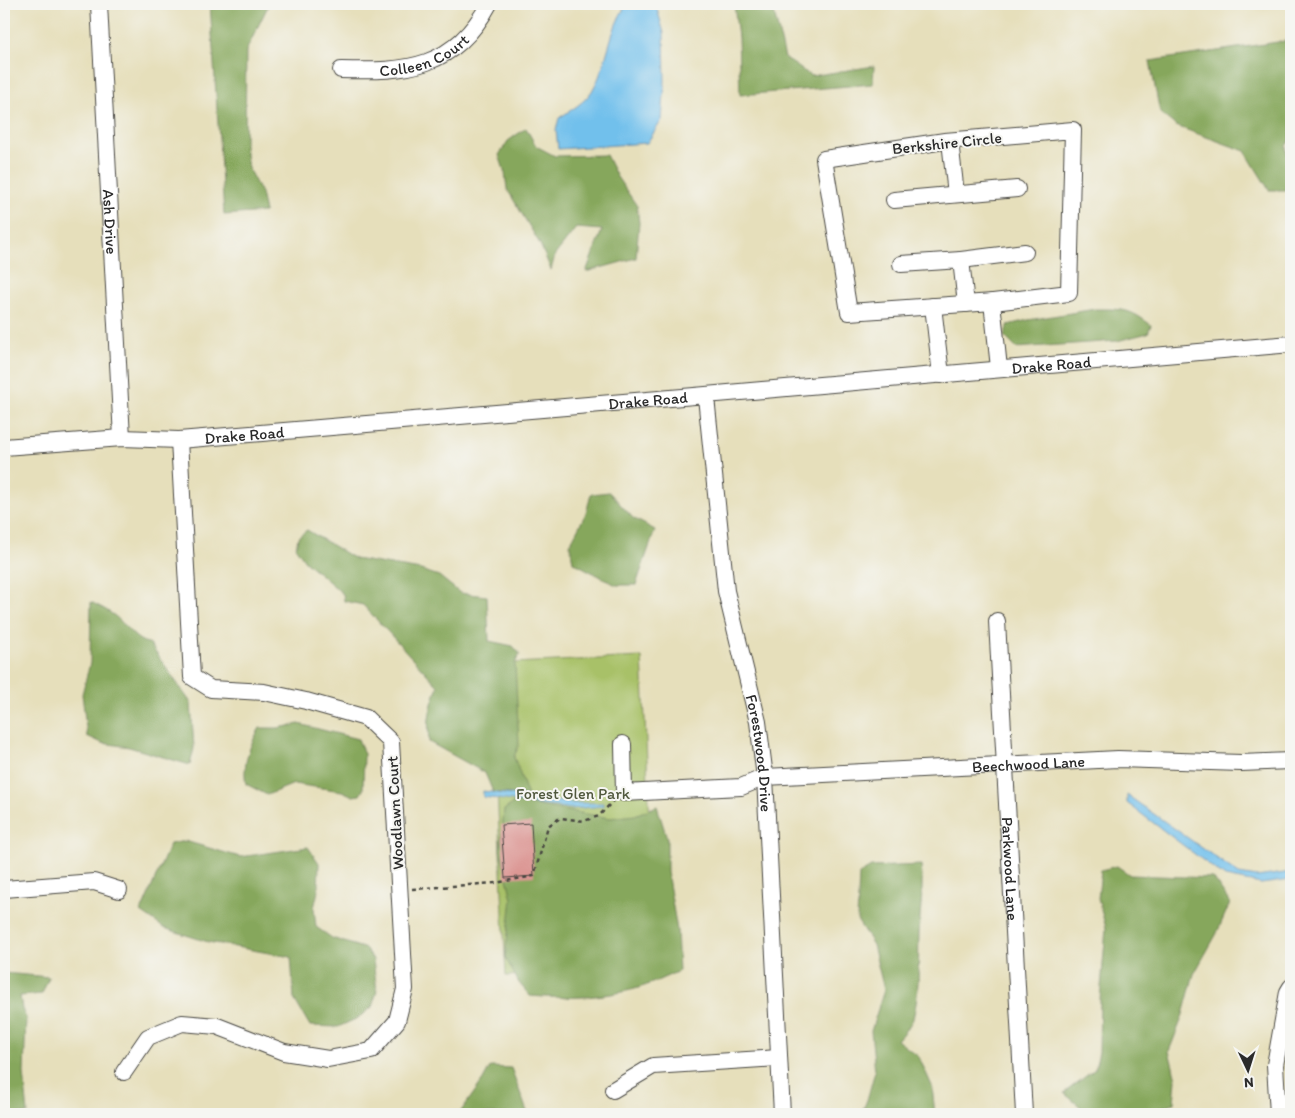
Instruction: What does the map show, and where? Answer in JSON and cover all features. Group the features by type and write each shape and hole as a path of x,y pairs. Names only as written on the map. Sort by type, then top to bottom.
{"street":[{"name":"Ash Drive","path":"99,4 122,438"},
{"name":"Colleen Court","path":"341,70 397,70 423,65 434,60 461,40 483,15 489,4"},
{"name":"Berkshire Circle","path":"933,306 850,312 824,159 950,141 1073,130 1069,293 992,302"},
{"path":"950,141 956,194"},
{"path":"894,200 1017,189"},
{"path":"901,264 961,260 1025,252"},
{"path":"961,260 966,304"},
{"path":"941,376 933,306 992,302 999,368"},
{"name":"Drake Road","path":"4,447 122,438 179,440 941,376 999,368 1291,344"},
{"name":"Forestwood Drive","path":"706,396 726,591 758,722 766,777 782,1114"},
{"name":"Woodlawn Court","path":"124,1072 148,1037 182,1023 217,1026 284,1052 328,1059 371,1051 397,1021 405,989 392,742 366,718 306,701 264,692 211,689 192,677 179,440"},
{"name":"Parkwood Lane","path":"997,621 1024,1114"},
{"path":"623,744 624,794 741,788 766,777"},
{"name":"Beechwood Lane","path":"766,777 1118,759 1241,763 1291,761"},
{"path":"4,888 94,882 119,890"},
{"path":"1278,1114 1275,1065 1288,992 1291,987"},
{"path":"613,1090 653,1066 778,1058"}],"path":[{"path":"400,890 495,883 534,876 548,826 560,818 584,821 599,816 609,804 624,794"}],"green space":[{"path":"210,4 269,4 246,51 245,147 248,168 261,193 265,212 224,215"},
{"path":"734,4 772,4 785,58 811,76 874,66 873,84 740,95 738,38"},
{"path":"1291,40 1291,139 1286,146 1291,187 1286,190 1269,190 1245,151 1176,126 1160,113 1150,61"},
{"path":"526,128 536,146 555,156 606,155 617,177 637,206 639,223 636,258 586,272 602,230 576,228 555,255 551,270 540,244 507,189 505,173 499,155 508,141"},
{"path":"1095,309 1131,312 1151,325 1148,333 1117,341 1016,348 1004,336 1008,325"},
{"path":"609,492 633,518 655,530 636,585 616,585 573,562 570,544 586,513 591,494"},
{"path":"307,530 355,559 421,570 439,576 460,593 487,596 489,641 513,646 520,654 515,663 519,745 514,757 528,796 493,792 485,773 429,742 428,726 430,713 438,686 363,605 344,601 343,594 305,561 296,548 298,537"},
{"path":"91,602 116,617 139,639 149,643 191,703 194,748 190,765 129,747 102,743 87,736 82,694 90,663"},
{"name":"Forest Glen Park","path":"642,657 657,969 506,976 491,664"},
{"path":"299,724 358,739 364,754 363,790 360,795 353,796 342,791 294,784 267,795 246,784 246,762 253,741 260,728 278,728"},
{"path":"515,802 610,818 635,815 657,806 667,838 667,872 677,930 679,971 652,983 622,992 596,996 530,996 519,983 505,957 512,899 500,850 504,810"},
{"path":"185,841 240,857 308,847 319,863 318,891 314,908 316,927 332,938 366,949 373,960 377,991 372,1007 358,1018 338,1027 310,1026 294,999 291,957 208,942 164,928 141,912 170,844"},
{"path":"921,865 922,891 917,998 913,1019 897,1040 919,1057 932,1086 935,1114 861,1114 875,1071 871,1031 884,990 873,945 857,920 859,874 871,867"},
{"path":"1117,866 1130,875 1213,878 1230,903 1216,935 1194,974 1182,1018 1169,1051 1176,1079 1174,1103 1148,1112 1120,1114 1116,1108 1089,1114 1064,1093 1095,1069 1099,1052 1100,999 1106,928 1098,899 1101,870"},
{"path":"4,973 49,977 42,994 20,996 26,1018 24,1073 28,1114 4,1114"},
{"path":"490,1067 511,1068 528,1114 459,1114"}],"water":[{"path":"627,4 656,5 664,33 665,81 662,120 647,143 558,149 556,130 559,118 581,103 592,91 602,69 616,25"},
{"path":"483,791 571,803 603,803 603,806 571,809 483,797"},
{"path":"1127,795 1239,874 1257,877 1291,872 1291,880 1261,884 1225,877 1127,803"}],"building":[{"path":"531,823 534,876 505,878 501,825"}]}
